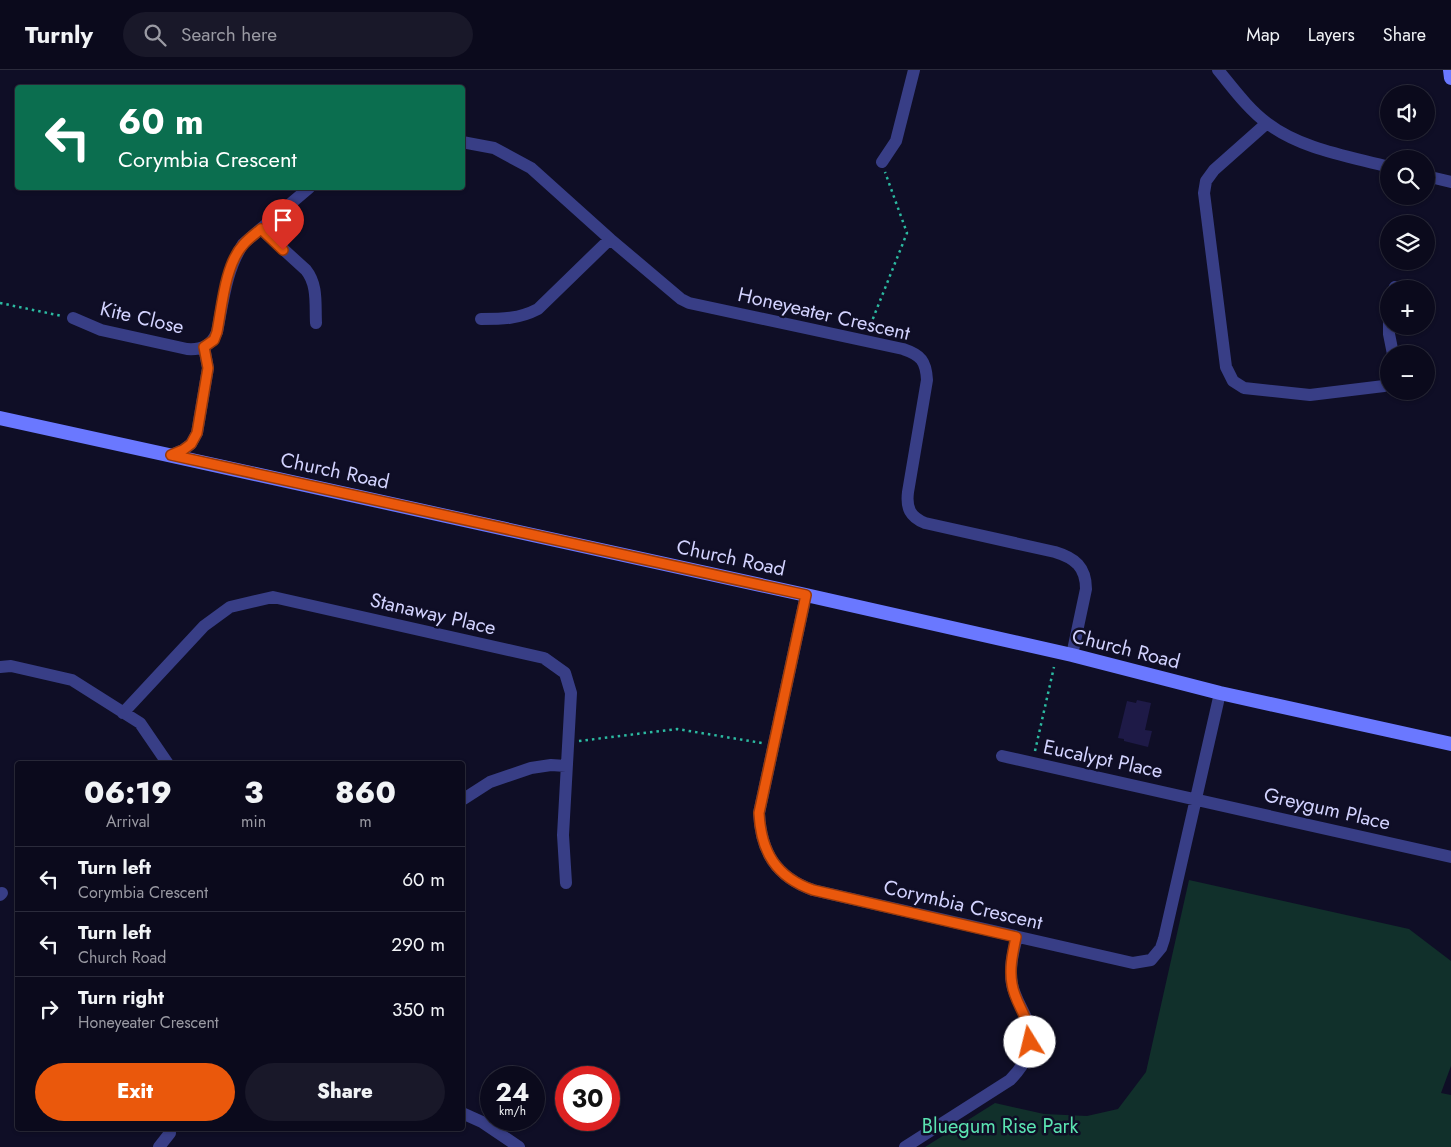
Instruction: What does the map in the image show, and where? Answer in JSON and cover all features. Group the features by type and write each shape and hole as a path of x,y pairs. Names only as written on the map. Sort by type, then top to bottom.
{"main road":[{"path":"1450,70 1451,78"},
{"name":"Church Road","path":"0,418 806,595 1072,655 1220,693 1451,744"}],"street":[{"path":"882,162 896,141 914,70"},
{"path":"1218,70 1249,106 1267,123 1293,138 1313,146 1380,165"},
{"path":"1267,123 1214,170 1206,181 1204,192 1226,367 1233,381 1244,388 1310,395 1380,386"},
{"name":"Honeyeater Crescent","path":"465,143 494,148 531,168 610,239 688,303 911,352 921,359 926,368 927,380 907,501 908,509 912,516 925,523 1056,552 1078,563 1086,578 1086,589 1072,655"},
{"path":"1435,178 1451,182"},
{"path":"171,455 191,444 197,433 208,368 204,347 214,340 217,332 227,282 236,254 243,244 307,190"},
{"path":"261,229 306,270 312,278 316,322"},
{"path":"481,319 513,319 538,309 610,239"},
{"name":"Kite Close","path":"74,318 101,330 187,348 197,349 204,347"},
{"name":"Corymbia Crescent","path":"806,595 759,813 759,827 767,853 775,865 787,877 813,890 1133,963 1151,960 1161,948 1164,939 1220,693"},
{"name":"Stanaway Place","path":"123,713 204,626 230,607 273,597 544,658 565,673 572,693 563,835 566,883"},
{"path":"0,667 11,666 72,680 140,723 166,761"},
{"name":"Eucalypt Place","path":"1002,756 1196,798"},
{"path":"465,798 490,782 531,768 551,765 566,766"},
{"name":"Greygum Place","path":"1196,798 1451,857"},
{"path":"905,1147 1010,1080 1020,1070 1026,1060 1029,1050 1030,1032 1028,1022 1012,985 1011,974 1016,937"},
{"path":"465,1114 482,1122 519,1147"},
{"path":"159,1147 170,1133"}],"path":[{"path":"864,342 907,233 882,162"},
{"path":"0,303 74,318"},
{"path":"1036,749 1054,667"},
{"path":"582,741 677,729 758,742"}],"green space":[{"name":"Bluegum Rise Park","path":"1189,880 1409,929 1451,961 1451,1066 1441,1093 1451,1095 1451,1147 925,1147 995,1103 1044,1114 1087,1116 1118,1109 1146,1072"}],"building":[{"path":"1137,700 1151,703 1145,730 1152,731 1148,747 1118,738 1127,701 1136,703"}],"route":[{"path":"283,250 261,229 243,244 236,254 227,282 217,332 214,340 204,347 208,368 197,433 191,444 171,455 806,595 760,802 759,827 767,853 775,865 787,877 813,890 1016,937 1012,960 1012,985 1028,1022 1030,1042"}]}
